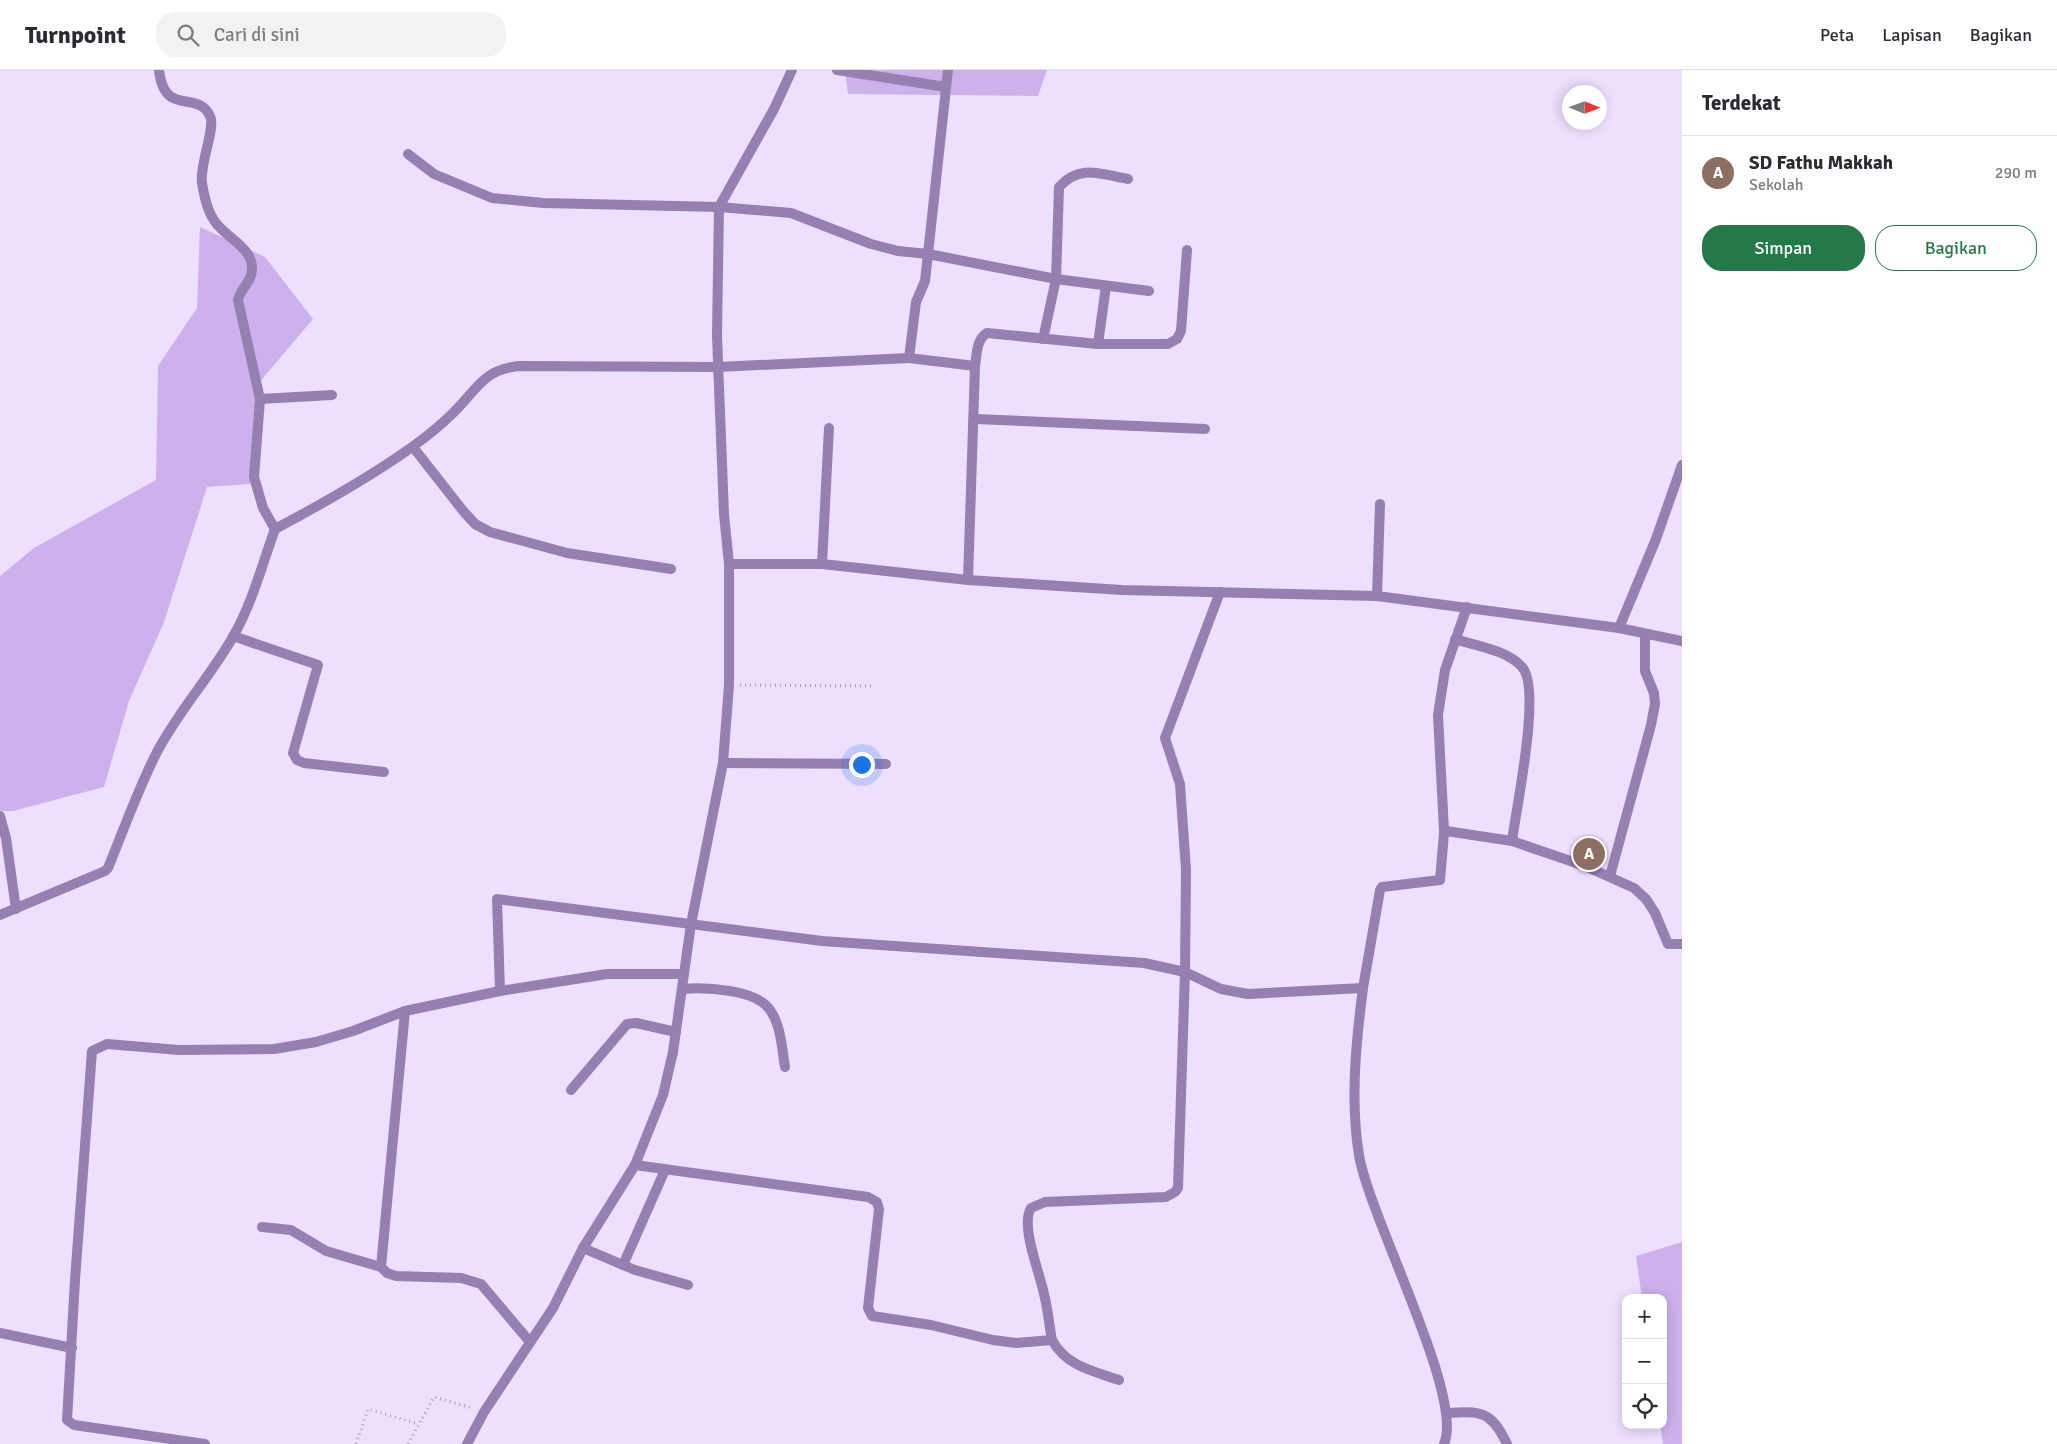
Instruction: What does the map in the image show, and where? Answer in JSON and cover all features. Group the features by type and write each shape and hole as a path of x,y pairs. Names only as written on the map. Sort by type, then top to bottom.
{"street":[{"path":"159,70 164,92 170,97 199,105 207,110 211,117 212,126 206,147 201,181 216,223 248,254 252,261 252,274 238,300 260,399 254,477 263,508 275,528"},
{"path":"467,1444 484,1412 553,1308 583,1248 635,1165 663,1095 676,1032 691,924 722,763 729,685 728,564 718,367 719,207 774,109 792,70"},
{"path":"837,70 946,87"},
{"path":"909,358 916,302 925,281 948,70"},
{"path":"408,154 434,174 492,198 543,203 719,207 791,213 871,244 898,251 928,254 1056,279 1149,291"},
{"path":"1043,339 1056,279 1059,187 1069,176 1084,172 1128,179"},
{"path":"968,580 975,419 975,366 978,344 981,337 987,333 1098,344 1168,344 1178,339 1182,320 1187,250"},
{"path":"1098,344 1106,286"},
{"path":"0,915 16,910 108,868 156,753 176,719 211,672 233,636 256,587 275,528 319,506 412,446 453,413 487,375 501,368 518,366 718,367 909,358 975,366"},
{"path":"260,399 332,395"},
{"path":"975,419 1205,430"},
{"path":"822,564 829,428"},
{"path":"412,446 464,512 475,524 490,532 568,553 671,569"},
{"path":"1619,628 1656,539 1682,465"},
{"path":"1376,596 1380,504"},
{"path":"728,564 822,564 968,580 1122,590 1376,596 1619,628 1682,641"},
{"path":"1119,1380 1076,1366 1066,1359 1052,1340 1044,1295 1030,1243 1028,1219 1031,1208 1046,1202 1166,1197 1178,1188 1185,972 1186,870 1181,794 1165,738 1220,592"},
{"path":"1444,1444 1448,1431 1446,1413 1427,1339 1389,1248 1359,1157 1355,1120 1356,1082 1358,1025 1380,890 1382,887 1440,880 1444,832 1438,715 1445,670 1467,607"},
{"path":"1610,876 1651,724 1654,704 1654,693 1645,671 1644,634"},
{"path":"233,636 318,664 293,753 297,760 304,763 384,772"},
{"path":"1455,640 1511,657 1523,667 1529,678 1531,696 1529,720 1512,841"},
{"path":"722,763 886,764"},
{"path":"0,816 6,838 16,910"},
{"path":"1444,832 1512,841 1610,876 1634,888 1646,899 1668,944 1682,944"},
{"path":"500,991 497,899 822,942 1144,963 1185,972 1220,989 1248,994 1363,988"},
{"path":"205,1444 69,1423 68,1420 92,1051 107,1044 179,1050 274,1049 316,1042 353,1032 405,1011 500,991 607,974 684,974"},
{"path":"682,989 716,990 759,1000 771,1011 775,1019 785,1067"},
{"path":"381,1267 405,1011"},
{"path":"571,1090 602,1057 627,1024 636,1023 676,1032"},
{"path":"635,1165 868,1197 877,1202 879,1209 868,1308 872,1316 931,1326 993,1340 1016,1343 1052,1340"},
{"path":"623,1265 666,1170"},
{"path":"262,1227 291,1230 326,1252 381,1267 388,1273 396,1276 454,1277 481,1284 530,1342"},
{"path":"583,1248 623,1265 688,1285"},
{"path":"0,1333 72,1348"},
{"path":"1446,1413 1471,1412 1484,1414 1492,1419 1507,1444"}],"path":[{"path":"729,685 875,686"},
{"path":"408,1444 434,1397 484,1412"},
{"path":"356,1444 368,1409 418,1424"}],"shaded area":[{"path":"845,70 1047,70 1038,96 848,94"},
{"path":"200,227 265,257 313,319 258,384 250,484 207,487 164,622 129,701 104,787 13,811 0,811 0,576 34,548 156,480 158,366 197,308"},
{"path":"1682,1242 1682,1444 1663,1444 1661,1429 1667,1429 1667,1294 1641,1294 1636,1256"}],"place":[{"name":"SD Fathu Makkah","path":"1589,854"}]}
